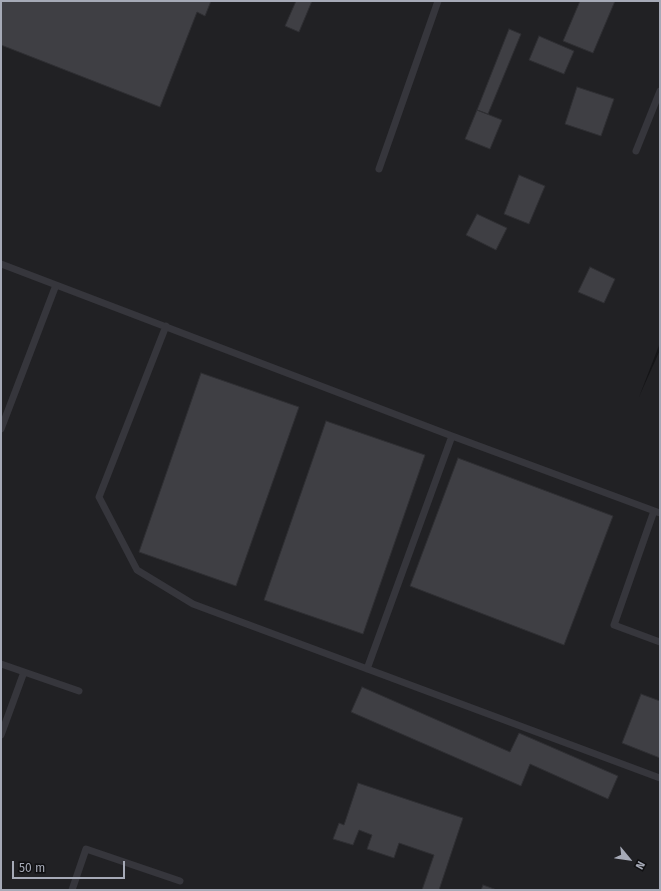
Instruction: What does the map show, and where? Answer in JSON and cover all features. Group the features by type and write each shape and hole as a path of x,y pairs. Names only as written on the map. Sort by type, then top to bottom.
{"lane":[{"path":"379,169 438,1"},
{"path":"636,151 660,91"},
{"path":"1,264 452,436 657,512 614,624 660,642"},
{"path":"1,429 56,285"},
{"path":"166,326 100,497 137,570 193,604 660,778"},
{"path":"367,669 452,436"},
{"path":"1,664 79,691"},
{"path":"1,735 24,672"},
{"path":"72,890 86,849 180,881"}],"shaded area":[{"path":"1,1 660,1 660,343 639,397 660,350 660,890 1,890"}],"building":[{"path":"1,1 211,1 205,16 197,12 160,107 1,45"},
{"path":"296,1 312,1 299,32 285,26"},
{"path":"580,1 615,1 593,53 563,41"},
{"path":"509,29 521,34 488,114 477,110"},
{"path":"539,36 574,51 564,74 529,60"},
{"path":"577,87 614,99 601,136 565,124"},
{"path":"477,110 502,120 490,149 465,139"},
{"path":"519,175 545,186 529,224 504,214"},
{"path":"477,214 507,228 496,250 466,235"},
{"path":"590,267 615,279 604,303 578,292"},
{"path":"201,373 299,407 236,586 139,552"},
{"path":"326,421 425,455 363,634 264,600"},
{"path":"458,458 613,516 564,645 410,586"},
{"path":"362,687 510,752 519,733 618,776 608,799 530,764 521,786 351,712"},
{"path":"641,694 660,701 660,758 622,743"},
{"path":"358,783 463,818 439,890 422,890 434,855 399,843 394,858 367,849 372,835 359,830 353,845 333,839 339,823 344,825"},
{"path":"483,885 497,890 481,890"}]}
